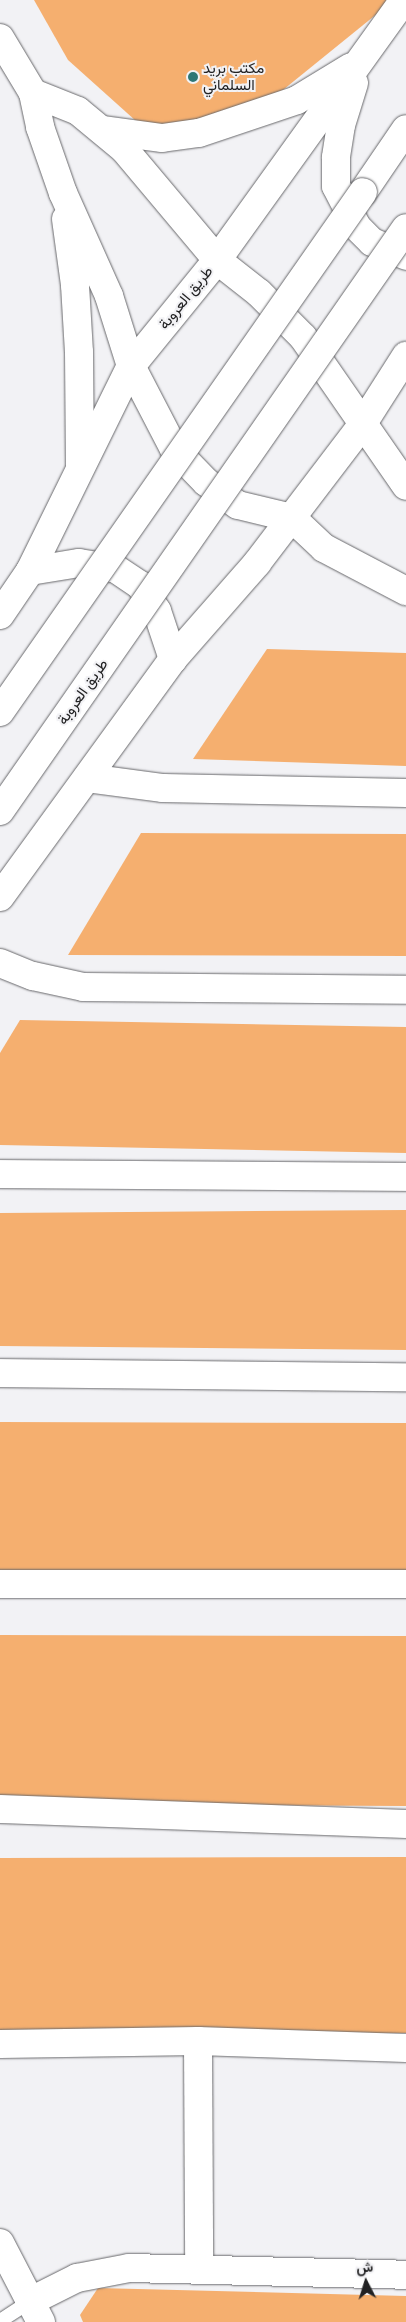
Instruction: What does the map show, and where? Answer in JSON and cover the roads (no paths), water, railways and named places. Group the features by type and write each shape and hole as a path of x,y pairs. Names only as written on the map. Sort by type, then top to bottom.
{"main road":[{"name":"طريق العروبة","path":"0,615 30,571 80,473 130,366 217,260 404,0"},
{"path":"0,38 33,93 40,127 63,193 109,296 130,366 174,449 206,482 238,505 292,518 324,548 406,590"},
{"path":"102,130 162,138 199,134 297,100 361,60"},
{"path":"361,60 341,125 336,158 336,186 357,227 372,242 406,256"},
{"path":"33,93 66,104 102,130 124,149 217,260 259,293 304,337 362,425 406,486"},
{"path":"0,712 406,129"},
{"path":"63,193 75,285 80,473"},
{"name":"طريق العروبة","path":"0,811 406,228"},
{"path":"0,897 173,659 257,563 362,425 406,356"},
{"path":"30,571 79,564 116,569 140,585 158,611 173,659"},
{"path":"87,778 163,788 406,793"},
{"path":"0,963 33,976 83,987 406,990"},
{"path":"0,1174 406,1177"},
{"path":"0,1373 406,1377"},
{"path":"0,1584 406,1584"},
{"path":"0,1809 406,1824"},
{"path":"0,2044 198,2042 406,2048"},
{"path":"198,2042 198,2269"},
{"path":"0,2243 35,2312 68,2281 102,2271 129,2268 406,2275"}],"lane":[{"path":"0,2321 35,2312"}],"place":[{"name":"مكتب بريد السلماني","path":"193,77"}]}
